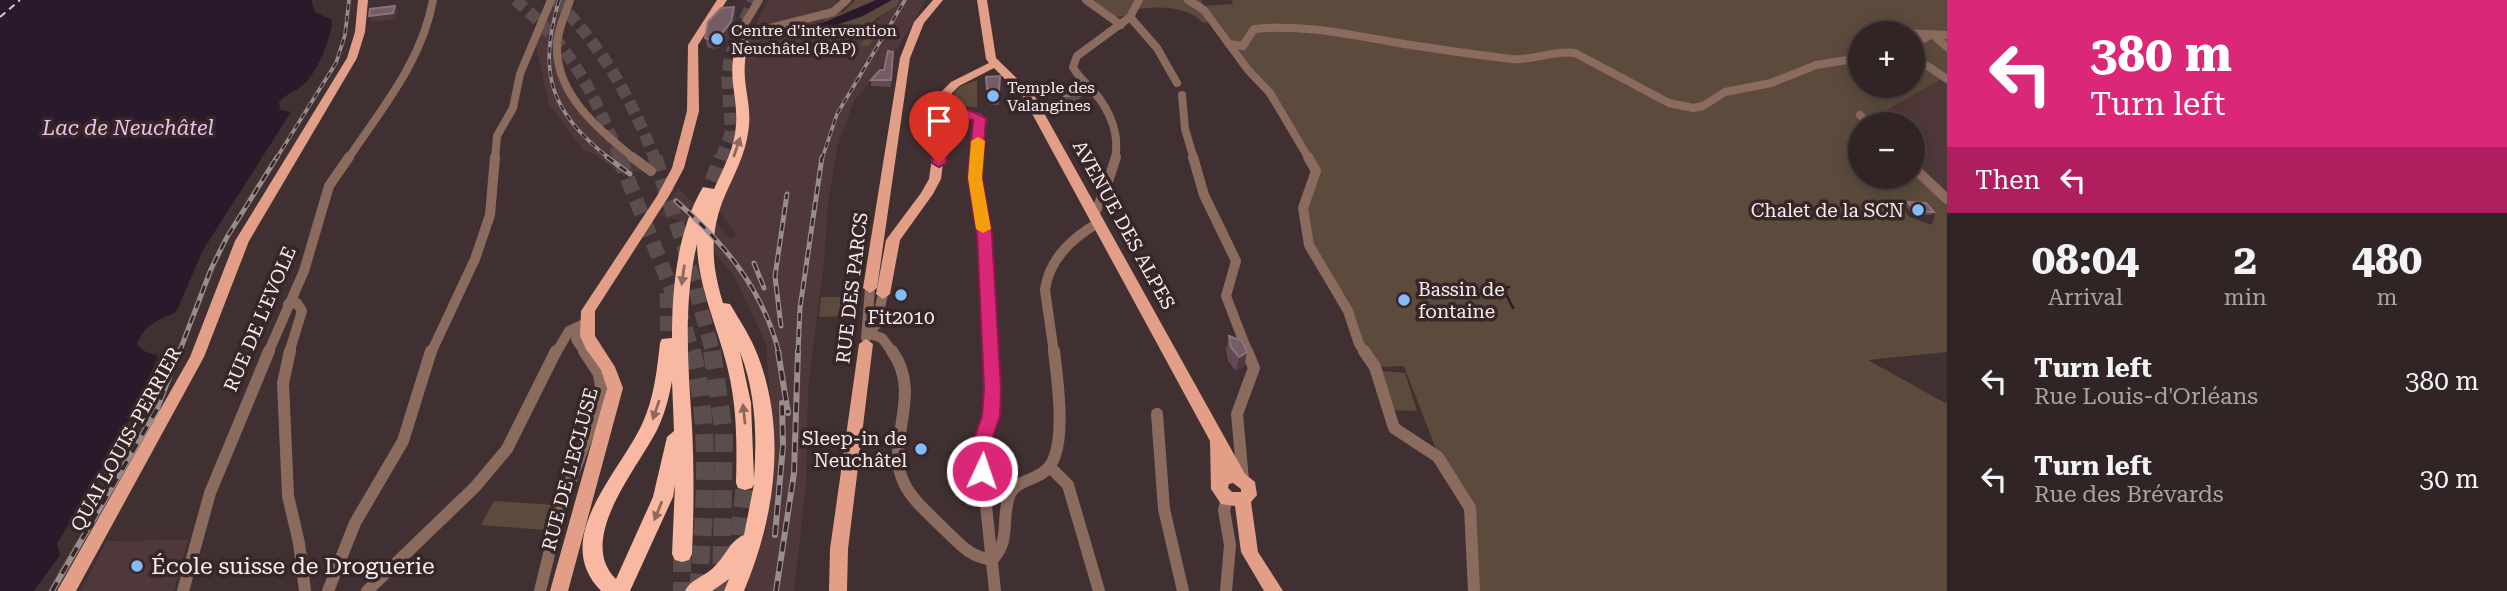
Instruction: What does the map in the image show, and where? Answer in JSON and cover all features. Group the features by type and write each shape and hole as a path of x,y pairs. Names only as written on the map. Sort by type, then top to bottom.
{"highway":[{"path":"745,38 737,77 742,132 710,210 705,258 743,401 745,482"},
{"path":"682,554 684,464 679,319 682,273 692,231 712,181"},
{"path":"712,288 746,346 760,391 764,453 756,518 747,559 734,591"},
{"path":"668,343 663,386 651,424 599,517 591,540 594,568 601,580 618,589 663,497 673,458 681,396"},
{"path":"695,591 728,567 745,543 756,518"}],"main road":[{"path":"172,403 229,249 341,66 353,34 356,0"},
{"name":"QUAI LOUIS-PERRIER","path":"66,591 197,357 242,240 337,84 356,47 363,0"},
{"path":"586,323 595,300 651,216 678,168 689,135 693,111 693,45 722,0"},
{"name":"RUE DES PARCS","path":"870,293 905,58 919,22 938,0"},
{"path":"883,293 893,240 928,194 935,179 947,92 955,84 994,64 982,0"},
{"name":"AVENUE DES ALPES","path":"994,64 1028,95 1241,479"},
{"path":"968,78 1009,76"},
{"name":"RUE DE L'ECLUSE","path":"559,591 615,388 612,375 589,344 586,323"},
{"name":"RUE DES PARCS","path":"838,591 841,533 866,339"},
{"name":"AVENUE DES ALPES","path":"1218,436 1219,482"},
{"path":"1235,500 1250,491 1241,479 1225,477 1219,482 1220,493 1235,500 1246,513 1247,545 1255,563 1274,591"}],"street":[{"name":"RUE DE L'EVOLE","path":"183,591 210,493 242,411 308,259 328,186 419,51 428,28 433,0"},
{"path":"328,591 355,523 403,441 428,358 475,259 490,215 498,136 513,108 520,74 551,0"},
{"path":"570,0 557,47 562,76 582,110 650,172"},
{"path":"759,0 741,30 745,38 833,12 847,0"},
{"path":"1086,0 1121,25"},
{"path":"866,339 882,338 899,361 906,378 899,463 904,484 925,511 974,557 992,560 1001,554 1005,542 1010,493 1014,486 1050,467 1058,454 1059,411 1045,285 1052,265 1096,219 1118,151 1117,136 1101,101 1090,85 1076,75 1073,67 1077,56 1130,17 1139,0"},
{"path":"1188,0 1204,10 1248,70 1270,93 1316,171 1303,208 1309,245 1348,311 1359,344 1375,367 1394,428 1438,457 1470,508 1474,591"},
{"path":"1130,17 1157,48 1180,89 1185,129 1204,195 1236,261 1236,269 1227,286 1226,296 1254,368 1253,377 1237,412 1241,479"},
{"path":"1229,44 1243,46 1254,29 1276,26 1334,30 1442,51 1516,59 1569,51 1583,55 1669,103 1693,107 1703,106 1731,90 1771,83 1815,65 1848,60"},
{"path":"1925,34 1947,35"},
{"path":"1931,34 1947,47"},
{"path":"1931,34 1918,42 1914,51 1928,68 1947,79"},
{"path":"943,113 969,114 980,118 975,178 984,234 993,389 991,416 980,448 995,591"},
{"path":"1925,178 1947,199"},
{"path":"866,339 876,325 883,293 870,293"},
{"name":"RUE DES PARCS","path":"866,339 870,293"},
{"path":"288,304 297,303 302,311 285,367 283,383 288,496 299,543 305,591"},
{"path":"368,591 475,487 499,459 520,428 547,366 561,342 569,331 586,323"},
{"path":"540,591 560,509 594,418 601,386 599,374 576,339 586,323"},
{"path":"1157,414 1164,509 1183,591"},
{"path":"1050,467 1068,485 1099,591"},
{"path":"1226,591 1230,545 1224,510 1235,500"}],"shaded area":[{"path":"347,0 352,0 346,42 331,74 227,241 151,426 80,545 56,591 49,591 60,568 123,465 160,395 220,244 333,63 341,42"},
{"path":"553,0 570,0 560,30 559,62 582,110 651,171 634,172 624,176 593,153 584,151 549,104 536,47"},
{"path":"768,0 853,0 829,22 870,27 899,0 926,0 899,46 854,101 837,148 828,204 824,263 808,388 806,486 794,591 748,591 746,588 758,556 774,447 766,344 734,276 689,223 660,215 678,188 730,238 737,236 718,210 748,128 743,76 748,39"},
{"path":"855,0 899,0 896,6 874,20 882,29 868,46 860,46 871,28 824,21 826,17 844,11"},
{"path":"1089,0 1201,0 1204,6 1233,4 1232,0 1947,0 1947,76 1925,88 1925,21 1848,21 1848,98 1908,98 1883,112 1848,112 1848,189 1925,189 1925,183 1947,205 1947,352 1868,360 1947,404 1947,591 1476,591 1472,508 1439,457 1404,366 1376,367 1335,292 1316,250 1307,217 1309,198 1318,170 1215,22 1203,23 1188,13 1158,7 1130,11 1127,16 1114,17","holes":["1903,202 1922,204 1935,213 1932,225 1909,217 1901,205"]},
{"path":"1947,76 1947,205 1925,183 1925,112 1862,112 1893,98 1925,98 1925,84"},
{"path":"977,80 977,107 956,107 954,93 959,87"},
{"path":"821,297 850,297 848,316 819,317"},
{"path":"1381,371 1405,373 1417,411 1392,410"},
{"path":"494,501 557,505 545,530 481,525"},
{"name":"École suisse de Droguerie","path":"188,540 174,591 81,591 107,541"}],"water":[{"name":"Lac de Neuchâtel","path":"0,0 311,0 315,12 332,20 318,65 302,86 279,102 280,110 291,112 203,250 176,312 152,324 140,338 137,345 158,356 136,408 57,544 60,555 34,591 0,591"}],"building":[{"path":"395,6 393,13 369,16 370,9"},
{"path":"734,7 731,22 718,38 705,38 708,22 721,8"},
{"path":"888,51 893,52 891,80 871,80 880,70 884,70"},
{"path":"1000,76 999,92 987,89 986,77"},
{"path":"1078,87 1080,96 1064,96 1062,88"},
{"path":"1907,202 1926,203 1934,212 1916,211"},
{"path":"1229,336 1242,341 1247,352 1239,357 1231,347"}],"waterway":[{"path":"826,24 857,14 886,0"},
{"path":"1509,287 1503,288 1513,308"}],"ferry route":[{"path":"0,17 20,0"}],"tunnel":[{"path":"515,0 551,34 579,72 601,113 620,159"},
{"path":"556,0 588,37 614,74 655,159"},
{"path":"721,159 731,132 727,77 730,56 753,0"},
{"path":"619,157 678,306 693,353"},
{"path":"655,157 685,250 713,353"},
{"path":"712,181 721,157"},
{"path":"667,293 668,343"},
{"path":"692,351 705,441 703,531 698,591"},
{"path":"712,351 724,433 721,591"},
{"path":"733,591 745,483"},
{"path":"682,554 682,591"}],"railway":[{"path":"276,159 336,63 345,35 349,0"},
{"path":"559,0 550,49 554,89 573,124 610,159"},
{"path":"822,159 837,114 905,0"},
{"path":"179,353 211,269 227,237 277,157"},
{"path":"607,157 630,174"},
{"path":"798,353 800,308 822,157"},
{"path":"781,326 775,276 787,194"},
{"path":"676,201 710,233 740,269 763,308 779,353"},
{"path":"754,263 764,288"},
{"path":"52,591 156,411 179,351"},
{"path":"778,351 788,413"},
{"path":"776,591 794,473 798,351"},
{"path":"775,535 783,446 782,403"}],"slow traffic":[{"path":"978,141 975,178 983,229"}],"place":[{"name":"Centre d'intervention Neuchâtel (BAP)","path":"717,39"},
{"name":"Temple des Valangines","path":"993,96"},
{"name":"Chalet de la SCN","path":"1918,210"},
{"name":"Fit2010","path":"901,295"},
{"name":"Bassin de fontaine","path":"1404,300"},
{"name":"Sleep-in de Neuchâtel","path":"921,449"},
{"name":"École suisse de Droguerie","path":"137,566"}],"route":[{"path":"939,163 943,113 969,114 980,118 975,178 984,234 993,389 991,416 980,448 982,471"}]}
